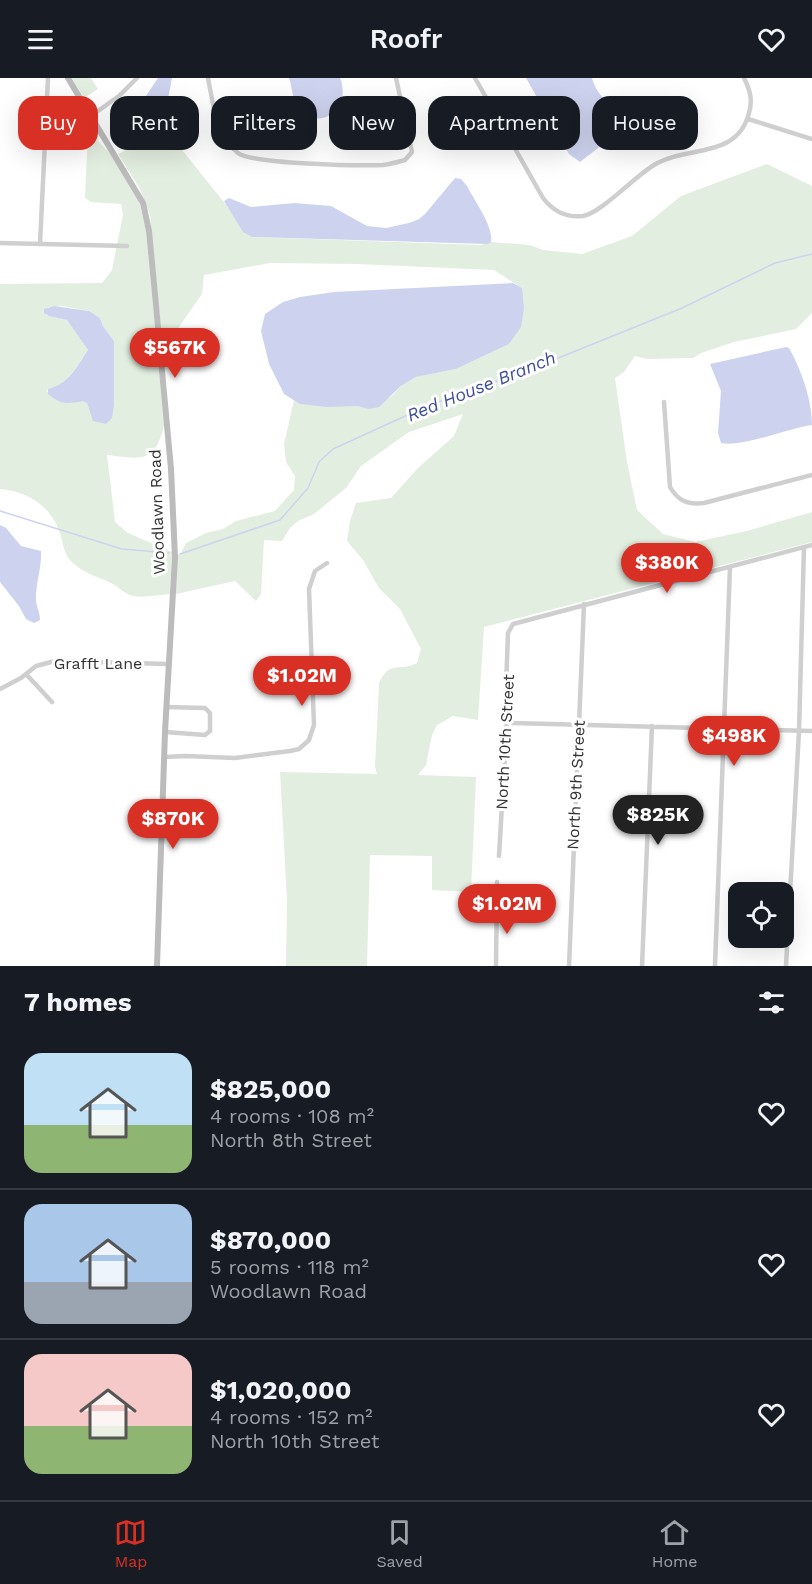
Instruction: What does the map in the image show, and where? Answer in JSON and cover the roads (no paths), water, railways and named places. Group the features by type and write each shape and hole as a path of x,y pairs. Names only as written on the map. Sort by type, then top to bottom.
{"street":[{"path":"40,244 48,78"},
{"name":"Woodlawn Road","path":"68,78 79,96"},
{"path":"98,112 119,96 136,78"},
{"path":"208,78 217,121 231,147 240,155 262,161 375,165 405,160 412,152 396,78"},
{"path":"475,78 543,198 556,212 568,216 590,214 601,208 640,173 657,163 682,154 715,149 728,143 740,132 748,119 752,103 749,87 744,78"},
{"path":"748,119 812,139"},
{"name":"Woodlawn Road","path":"98,126 137,191 147,216 174,521 174,576 166,707 157,966"},
{"path":"0,243 127,246"},
{"path":"664,402 670,487 682,501 693,504 704,503 812,475"},
{"path":"584,604 812,545"},
{"path":"786,966 799,731 804,547"},
{"path":"164,757 251,758 299,749 309,740 314,725 309,589 315,571 327,563"},
{"path":"715,966 730,567"},
{"name":"North 10th Street","path":"499,856 510,628 516,622 584,604"},
{"name":"North 9th Street","path":"569,966 584,604"},
{"name":"Grafft Lane","path":"0,689 36,666 55,661 168,664"},
{"path":"26,674 52,702"},
{"path":"165,732 205,735 210,731 210,713 205,708 166,707"},
{"path":"507,720 513,723 812,731"},
{"path":"642,966 652,726"},
{"path":"496,966 497,882"}],"water":[{"path":"158,78 172,78 169,96 146,96"},
{"path":"289,78 340,78 343,90 342,96 329,96 329,115 322,118 317,118 317,96 293,95"},
{"path":"526,78 592,78 601,96 592,96 592,150 596,150 580,162 567,150 580,150 580,96 536,96"},
{"path":"455,178 461,179 467,186 483,214 490,229 491,242 488,244 252,237 243,232 224,201 229,198 251,207 294,203 331,206 367,226 386,228 419,219"},
{"path":"513,283 522,288 524,308 521,327 509,344 456,369 416,377 401,386 379,407 368,409 357,406 327,407 300,404 284,394 269,364 261,331 265,314 283,302 334,292"},
{"path":"54,306 89,311 100,318 114,341 114,405 112,418 106,424 93,421 87,403 83,401 60,402 48,394 48,389 62,383 72,374 88,350 67,320 44,313 44,309"},
{"path":"789,348 802,375 810,405 812,425 740,443 721,443 718,433 721,391 710,364"},
{"path":"0,525 6,528 21,546 41,551 36,595 40,620 34,623 26,619 0,582"}],"waterway":[{"name":"Red House Branch","path":"180,554 280,520 308,488 319,462 333,449 425,407 536,367 682,308 775,263 812,254"},
{"name":"Red House Branch","path":"0,511 122,549 169,553"}]}
